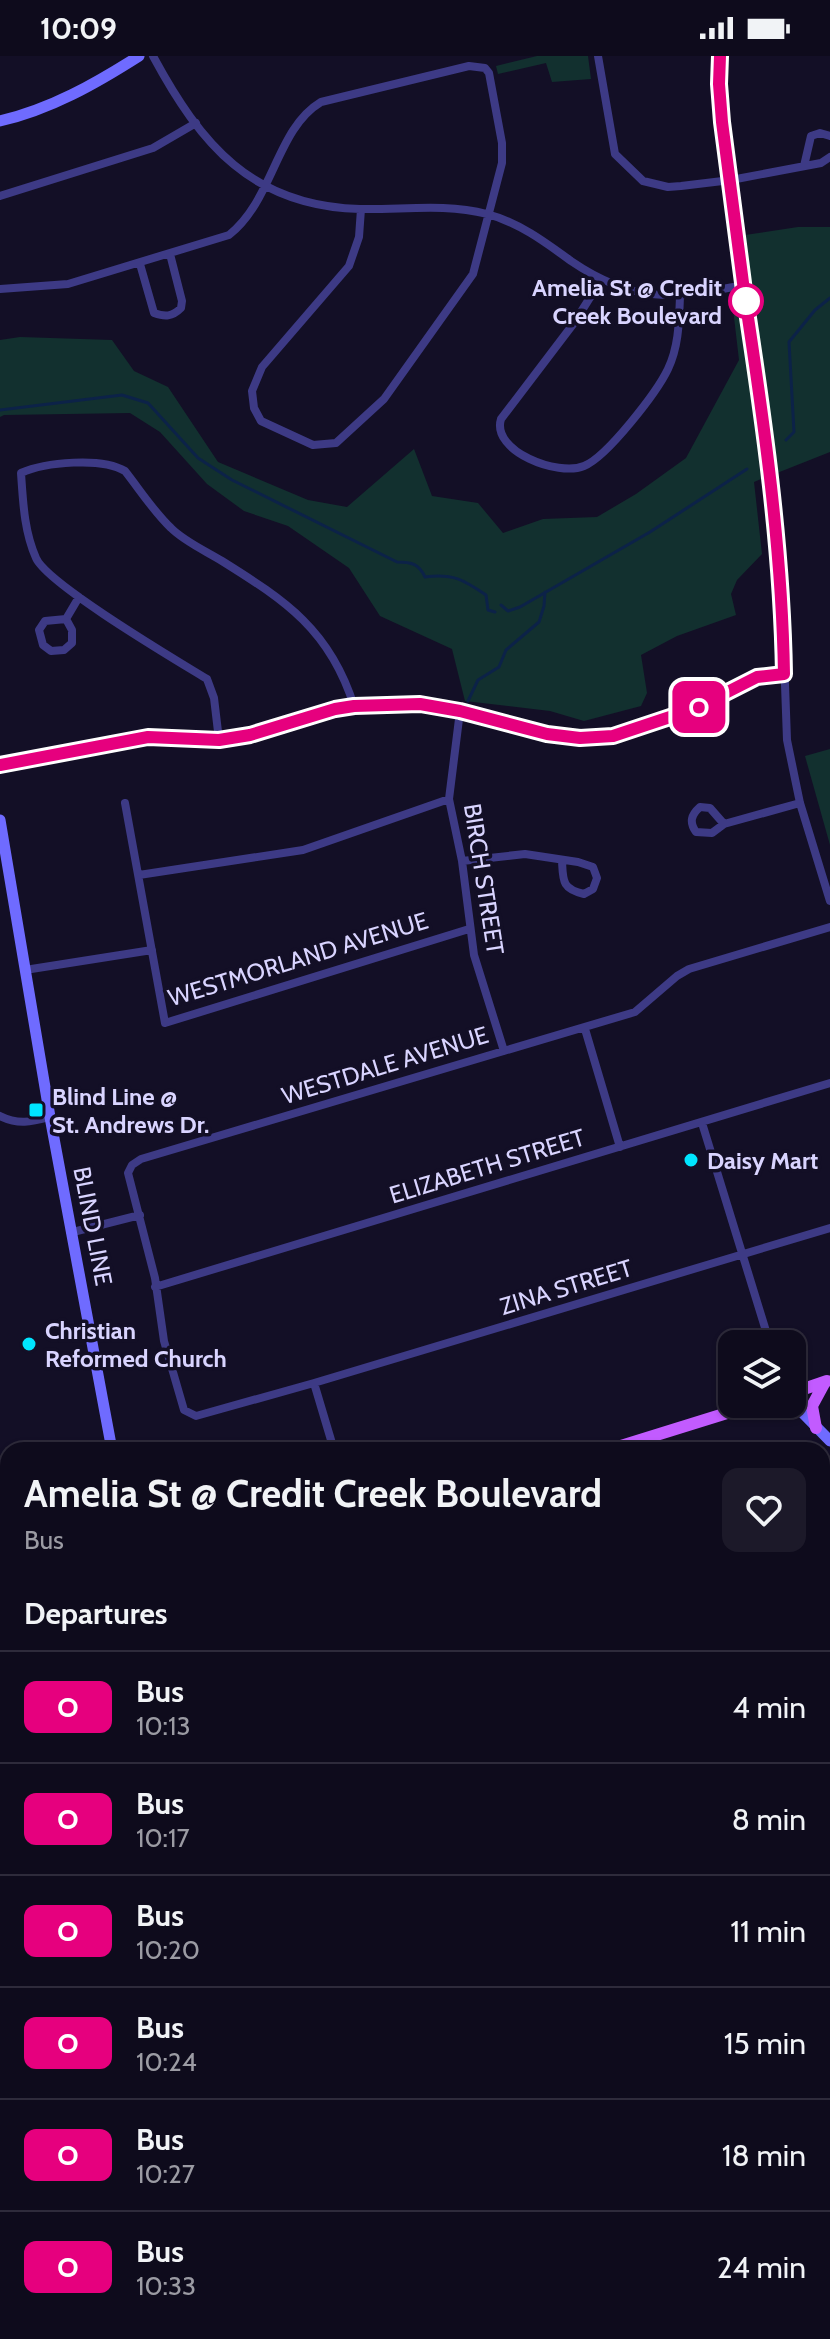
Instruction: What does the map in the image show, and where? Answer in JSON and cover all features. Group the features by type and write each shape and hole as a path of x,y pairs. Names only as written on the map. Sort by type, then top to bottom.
{"main road":[{"path":"806,1388 828,1381"},
{"path":"816,1428 812,1406 828,1381"},
{"path":"634,1442 718,1416"}],"street":[{"path":"0,121 52,105 139,56"},
{"path":"153,56 196,123 222,156 266,187 292,198 320,205 361,209 442,208 488,214 518,226 601,280 634,291 680,296 744,285"},
{"path":"598,56 615,154 643,181 668,187 731,180 821,163 830,157"},
{"path":"720,56 719,84 744,285 757,362 772,501 781,598 787,740 800,803 830,901"},
{"path":"0,289 68,284 229,235 242,224 266,187 298,121 308,109 321,102 479,66 489,73 502,143 502,163 473,274 384,399 336,443 313,445 261,421 254,408 252,391 262,367 349,266 359,237 361,209"},
{"path":"0,196 153,148 196,123"},
{"path":"804,166 811,136 820,133 830,136"},
{"path":"140,264 154,313 164,317 171,315 181,308 182,301 170,254"},
{"path":"601,280 574,323 498,427 511,445 534,462 551,468 582,467 591,462 611,445 637,413 668,370 677,342 680,296"},
{"path":"219,740 214,698 207,679 79,597 42,568 36,559 24,517 21,473 38,465 86,463 119,467 125,471 172,530 279,597 296,611 330,653 354,706"},
{"path":"66,619 79,597"},
{"path":"66,619 72,630 72,643 64,650 51,651 43,645 39,630 45,621 66,619"},
{"path":"0,765 148,737 219,740 250,735 354,706 420,704 547,734 580,738 613,736 694,709 757,677 784,674"},
{"name":"BIRCH STREET","path":"460,711 449,799 462,861 474,955 504,1051"},
{"path":"139,875 303,850 449,799"},
{"name":"WESTMORLAND AVENUE","path":"125,803 165,1023 469,929"},
{"path":"724,824 800,803"},
{"name":"BLIND LINE","path":"0,820 50,1117 111,1442"},
{"path":"462,861 525,854 578,862 593,867 597,878 593,889 584,894 572,891 563,882 562,861"},
{"name":"WESTDALE AVENUE","path":"140,1215 128,1173 132,1165 141,1159 585,1029 635,1012 689,969 830,927"},
{"path":"25,970 152,950"},
{"path":"585,1029 620,1147"},
{"name":"ELIZABETH STREET","path":"155,1287 830,1083"},
{"path":"0,1116 26,1123 50,1117"},
{"path":"702,1123 766,1330"},
{"path":"73,1232 140,1215 155,1287"},
{"name":"ZINA STREET","path":"155,1287 164,1341 184,1410 196,1416 830,1228"},
{"path":"314,1383 332,1442"},
{"path":"806,1417 830,1441"}],"green space":[{"path":"537,56 588,56 591,79 552,82 546,63 498,74 496,66"},
{"path":"798,227 830,227 830,452 777,473 745,235"},
{"path":"739,299 761,479 754,482 762,554 737,580 731,594 736,615 677,636 641,655 647,693 641,706 584,721 550,711 465,701 452,649 380,616 349,568 288,526 244,511 207,484 160,432 130,413 0,417 0,340 20,337 112,340 134,371 168,387 218,462 308,500 347,507 414,449 432,496 478,503 503,533 543,519 597,517 686,458 739,360 732,300"},
{"path":"830,749 830,845 805,756"}],"waterway":[{"path":"786,440 794,432 789,342 815,310 830,298"},
{"path":"0,410 122,395 148,403 198,458 232,480 397,562 414,565 425,577 451,577 464,582 486,595 488,610 495,612"},
{"path":"501,605 508,611 520,607 650,532 747,469"},
{"path":"468,701 478,680 499,667 506,650 539,622 545,592"}],"bus line":[{"name":"O","path":"0,765 148,737 219,740 250,735 354,706 420,704 547,734 580,738 613,736 694,709 757,677 784,674 772,501 757,362 745,297 722,122 720,56"}],"place":[{"name":"Amelia St @ Credit Creek Boulevard","path":"746,301"},
{"name":"Blind Line @ St. Andrews Dr.","path":"36,1110"},
{"name":"Daisy Mart","path":"691,1160"},
{"name":"Christian Reformed Church","path":"29,1344"}]}
